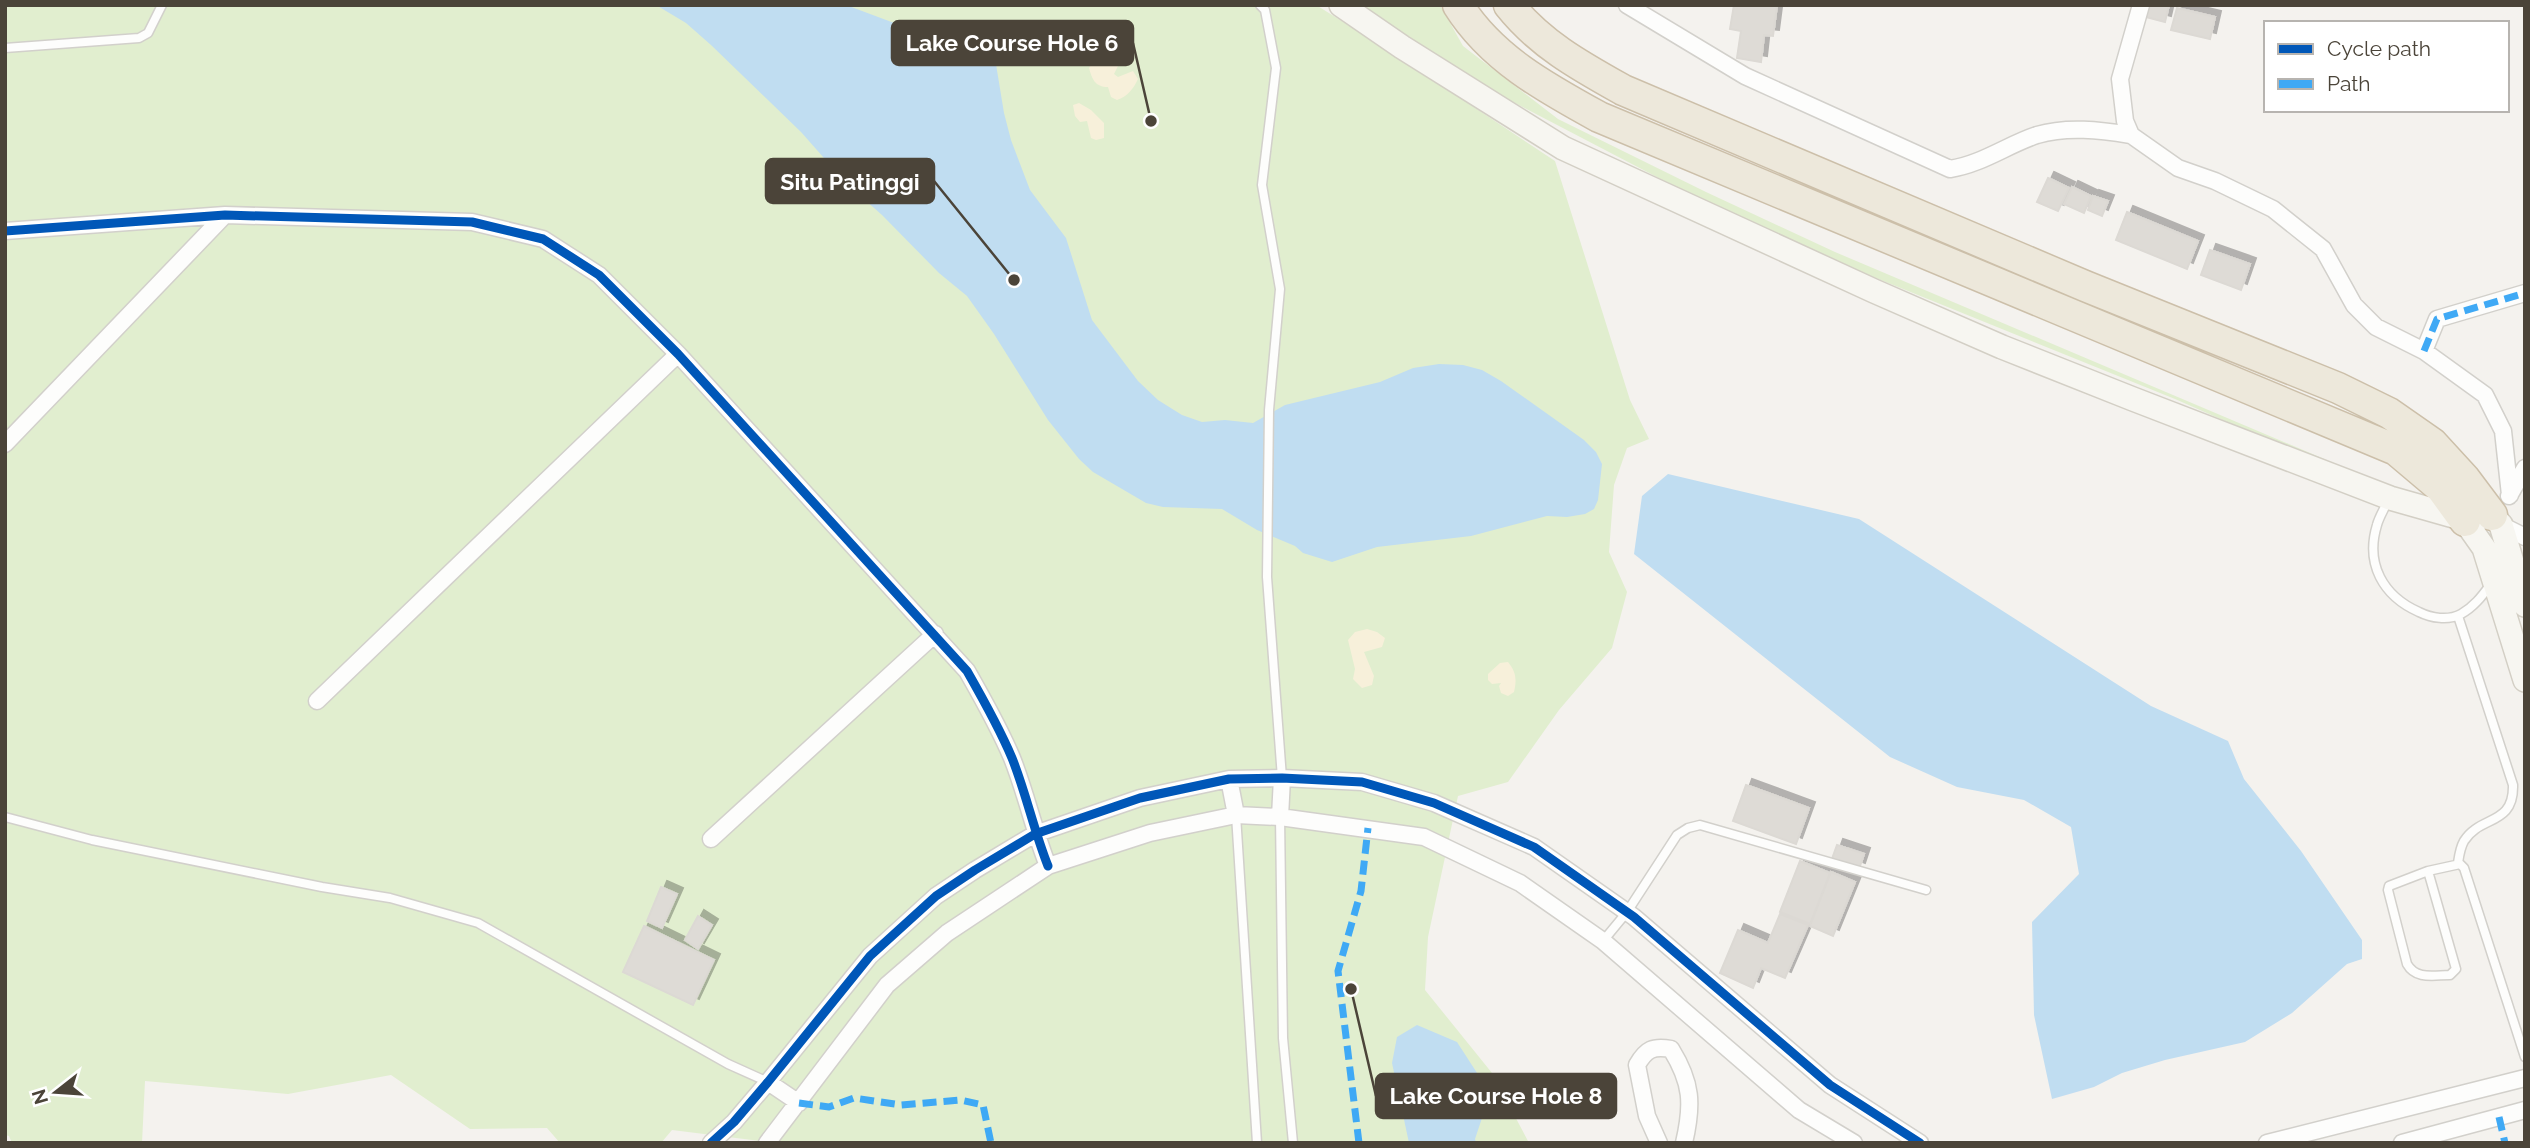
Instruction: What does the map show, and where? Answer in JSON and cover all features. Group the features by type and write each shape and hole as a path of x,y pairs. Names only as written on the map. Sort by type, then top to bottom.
{"highway":[{"path":"1458,5 1501,55 1542,86 1599,117 2396,450 2441,488 2492,514"},
{"path":"1509,5 1526,26 1563,56 1623,90 2072,281 2338,388 2389,413 2432,443 2492,514"}],"main road":[{"path":"1341,5 1402,47 1563,148 1874,291 2002,347 2390,498 2492,514"},
{"path":"2492,514 2484,548 2525,680"},
{"path":"2492,514 2525,605"}],"street":[{"path":"1627,5 1745,76 1950,169 1969,166 2038,135 2095,129 2131,135 2178,168 2215,181 2273,209 2323,249 2354,305 2376,327 2424,351 2485,395 2503,431 2492,514"},
{"path":"2131,135 2125,121 2120,79 2141,5"},
{"path":"5,444 225,215"},
{"path":"5,231 225,215 472,222 544,239 599,275 678,354 967,671 996,721 1013,761 1035,834 1048,866"},
{"path":"2424,351 2437,319 2525,293"},
{"path":"317,701 678,354"},
{"path":"2492,514 2525,468"},
{"path":"2492,514 2525,537"},
{"path":"711,839 935,634"},
{"path":"1280,817 1282,778"},
{"path":"711,1143 734,1122 870,956 936,896 1035,834 1140,798 1230,779 1282,778 1362,782 1434,803 1534,847 1627,912 1830,1085 1920,1143"},
{"path":"1230,779 1236,815"},
{"path":"767,1143 887,985 947,933 1048,866 1150,833 1236,815 1280,817 1424,837 1520,883 1603,941 1800,1110 1854,1143"},
{"path":"1659,1143 1647,1116 1637,1065 1645,1052 1657,1046 1671,1049 1689,1087 1689,1123 1685,1143"},
{"path":"2267,1143 2289,1140 2525,1077"},
{"path":"768,1082 799,1103"},
{"path":"2402,1143 2525,1110"}],"lane":[{"path":"5,48 139,38 148,33 162,5"},
{"path":"1260,5 1265,10 1276,68 1262,185 1280,289 1269,410 1267,577 1282,778"},
{"path":"2390,498 2376,525 2374,553 2376,572 2386,590 2401,603 2430,617 2458,616 2474,606 2495,580"},
{"path":"2458,616 2513,785 2513,797 2508,808 2500,817 2477,828 2465,839 2458,863"},
{"path":"1236,815 1257,1143"},
{"path":"5,817 92,840 322,887 390,898 478,923 728,1064 768,1082"},
{"path":"1280,817 1283,1038 1293,1143"},
{"path":"1603,941 1627,912 1677,835 1700,825 1926,890"},
{"path":"2428,871 2456,965 2455,972 2450,975 2420,975 2411,970 2388,890 2393,883 2428,871 2458,863"},
{"path":"2458,863 2464,868 2525,1057"}],"green space":[{"path":"5,5 1316,5 1555,161 1630,400 1649,439 1627,448 1614,485 1609,552 1627,592 1612,648 1559,710 1508,782 1458,796 1428,937 1425,990 1492,1073 1529,1143 776,1143 672,1130 661,1143 560,1143 547,1128 470,1129 391,1075 288,1094 145,1081 142,1143 12,1143 9,1136 5,1135"},
{"path":"1362,5 1440,5 1463,46 1558,119 1835,252 2369,478 2368,484 2175,399 1829,259 1701,200 1471,80"}],"sand":[{"path":"1109,48 1118,51 1122,58 1114,74 1118,77 1133,71 1138,79 1130,92 1117,100 1111,97 1108,87 1095,82 1089,68 1095,60 1101,58 1102,50"},
{"path":"1079,103 1104,123 1104,138 1091,138 1087,121 1080,122 1075,116 1073,105"},
{"path":"1367,629 1385,638 1382,647 1364,652 1374,676 1372,685 1362,688 1353,679 1355,669 1348,640 1355,632"},
{"path":"1508,662 1516,679 1514,692 1508,696 1501,693 1501,683 1492,684 1488,680 1488,674 1500,663"}],"water":[{"path":"656,5 846,5 937,39 985,43 994,52 1011,140 1030,190 1066,238 1092,320 1138,381 1158,400 1182,415 1202,422 1225,420 1253,423 1285,405 1380,382 1413,368 1439,364 1463,365 1482,370 1501,381 1584,440 1596,452 1602,464 1598,500 1594,509 1585,514 1567,517 1547,516 1471,536 1377,547 1332,562 1303,553 1295,546 1257,530 1222,509 1163,507 1146,503 1093,472 1079,459 1048,420 967,296 939,273 847,184 801,132 711,45 686,23"},
{"path":"1668,474 1859,519 2151,706 2228,741 2244,779 2301,851 2362,940 2362,959 2347,964 2292,1013 2245,1042 2165,1060 2122,1073 2094,1087 2052,1099 2034,1015 2032,922 2079,874 2071,827 2024,800 1957,787 1890,757 1634,554 1642,496"},
{"path":"1417,1025 1457,1042 1479,1076 1485,1109 1476,1143 1409,1143 1392,1063 1397,1037"}],"building":[{"path":"1734,5 1777,5 1773,36 1764,35 1761,62 1737,58 1741,31 1730,29"},
{"path":"2149,5 2169,5 2165,22 2146,17"},
{"path":"2177,8 2215,17 2210,39 2171,30"},
{"path":"2048,178 2069,188 2058,211 2037,202"},
{"path":"2072,187 2091,196 2084,213 2064,204"},
{"path":"2093,196 2108,201 2102,216 2088,210"},
{"path":"2127,212 2198,241 2187,269 2116,240"},
{"path":"2210,250 2250,264 2241,290 2201,275"},
{"path":"1746,785 1809,808 1796,844 1733,821"},
{"path":"1837,845 1864,854 1859,869 1832,859"},
{"path":"1800,861 1830,873 1810,924 1780,912"},
{"path":"1831,872 1855,882 1833,936 1810,926"},
{"path":"661,887 677,894 662,928 647,921"},
{"path":"1780,914 1808,925 1785,978 1761,968 1753,988 1720,973 1738,930 1768,943"},
{"path":"698,916 712,925 698,949 685,940"},
{"path":"644,926 714,960 693,1005 623,972"}],"marked path":[{"path":"2424,351 2437,319 2525,293"},
{"path":"1359,1143 1338,971 1361,891 1368,828"},
{"path":"799,1103 829,1107 854,1098 901,1105 960,1100 983,1105 991,1143"},
{"path":"2499,1117 2505,1143"}],"cycle path":[{"path":"5,231 225,215 472,222 543,239 599,275 678,354 967,671 1012,758 1048,866"},
{"path":"711,1143 734,1122 870,956 936,896 975,870 1035,834 1140,798 1229,779 1282,778 1362,782 1434,803 1534,847 1634,917 1830,1085 1920,1143"}],"place":[{"name":"Lake Course Hole 6","path":"1151,121"},
{"name":"Situ Patinggi","path":"1014,280"},
{"name":"Lake Course Hole 8","path":"1351,989"}]}
